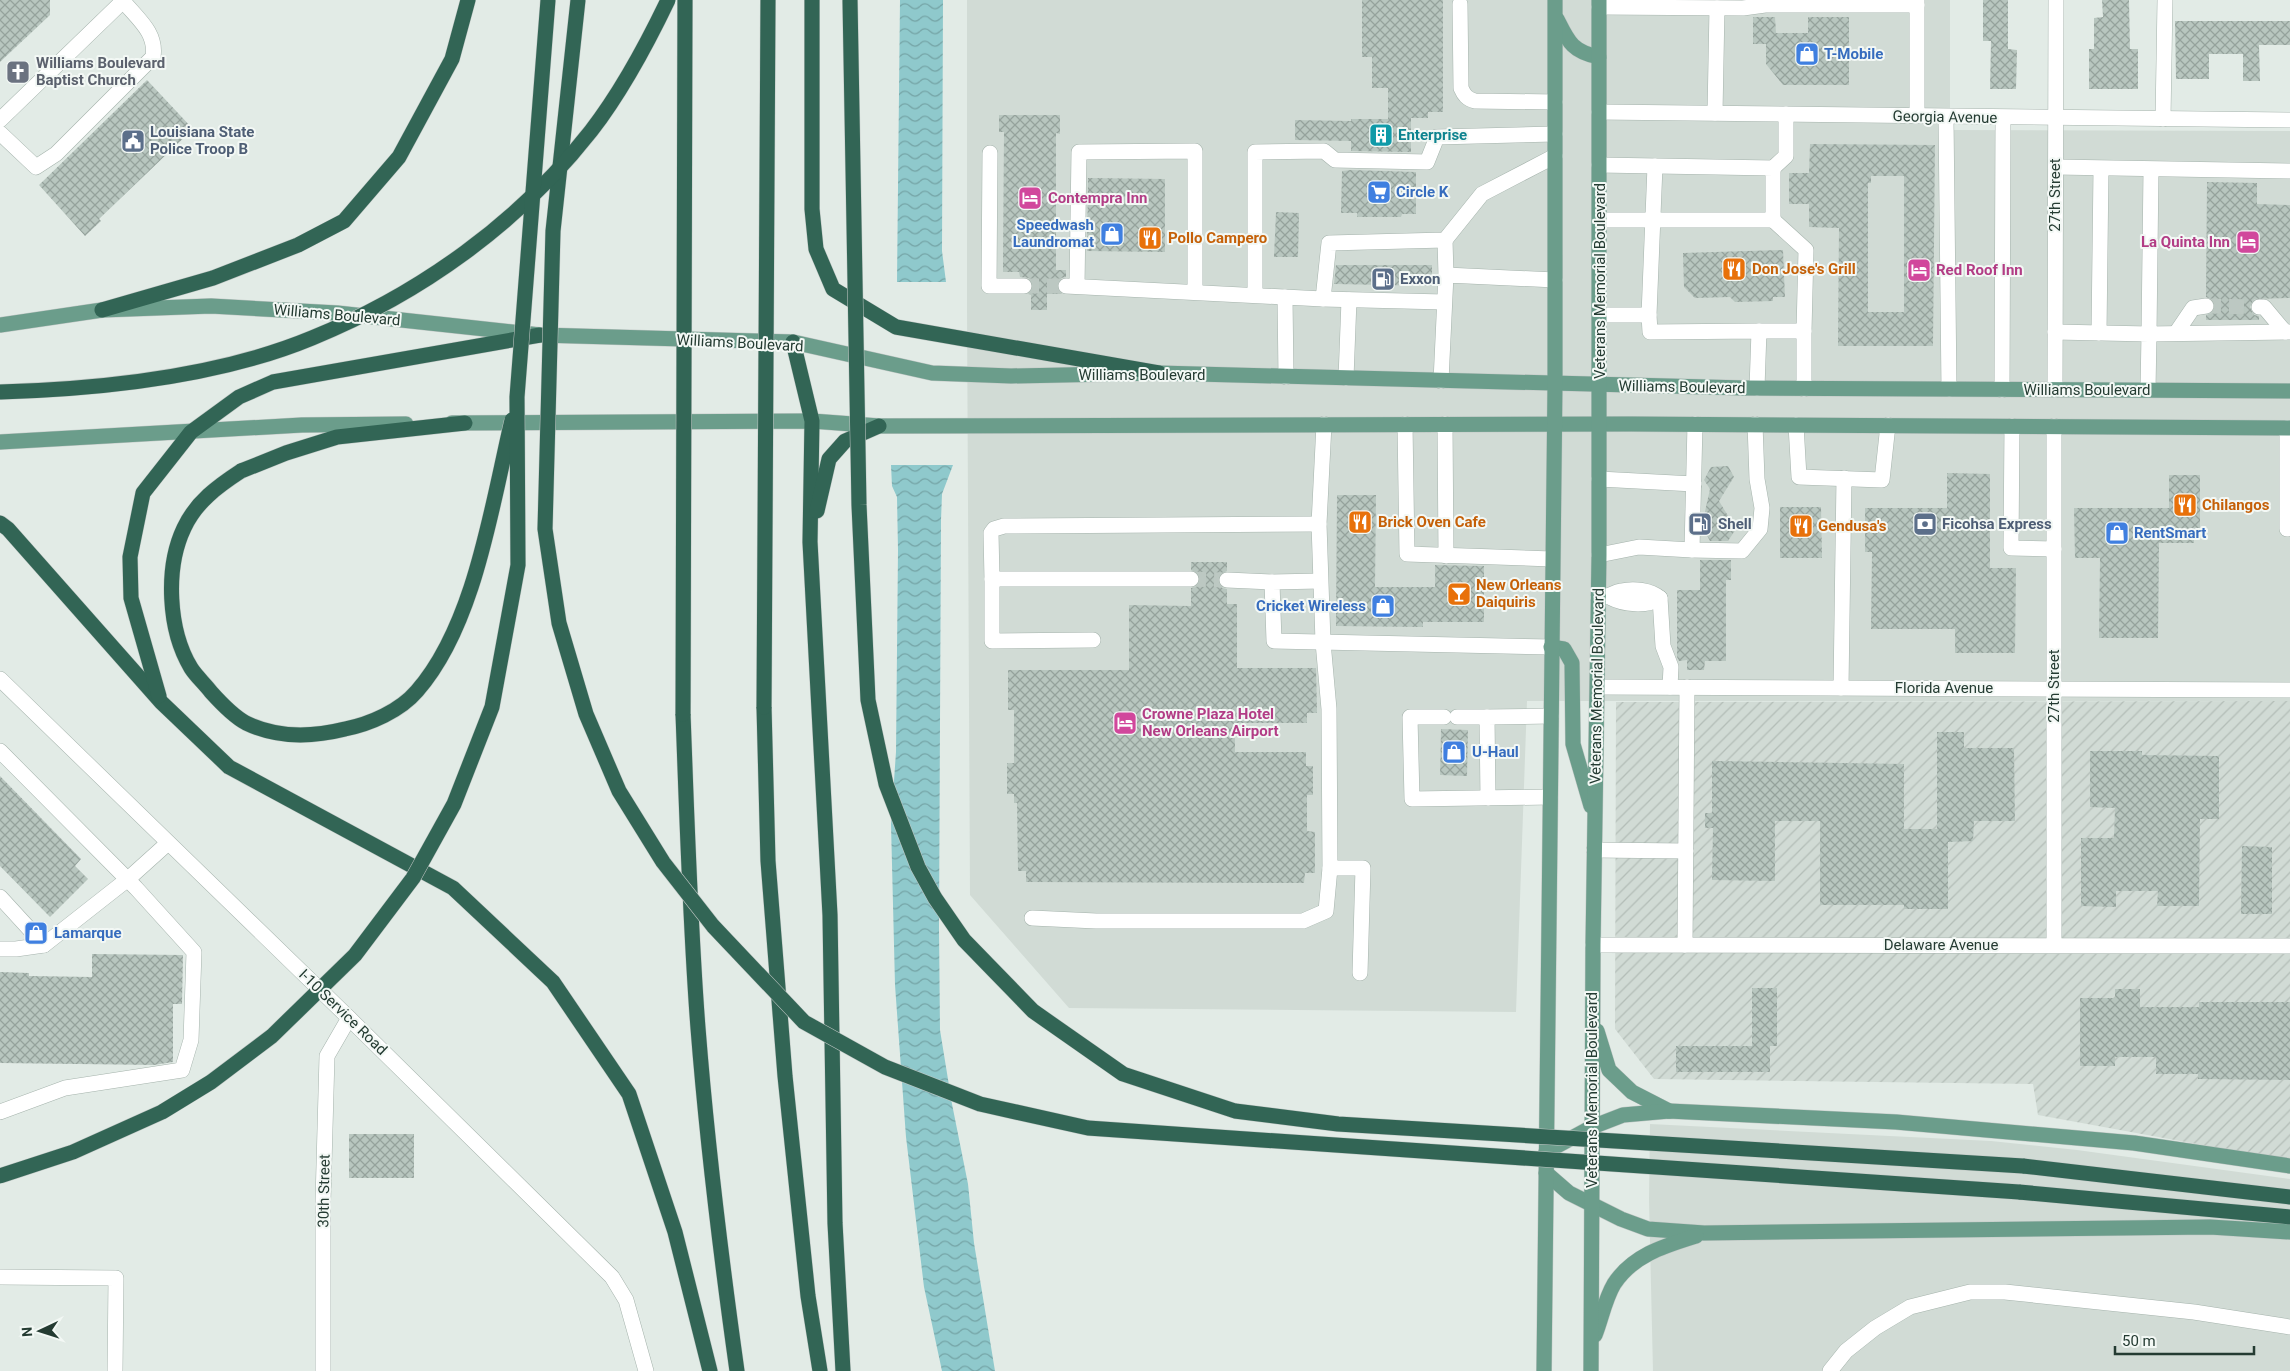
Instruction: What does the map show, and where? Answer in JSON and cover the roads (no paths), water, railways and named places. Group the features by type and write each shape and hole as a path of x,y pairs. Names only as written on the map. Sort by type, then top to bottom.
{"highway":[{"path":"102,310 213,278 298,245 344,220 399,157 452,59 468,0"},
{"path":"0,1176 73,1152 162,1112 211,1082 272,1036 356,955 413,878 454,804 476,752 492,706 518,565 518,396 548,0"},
{"path":"578,0 553,251 545,529 559,623 586,714 620,791 663,862 712,926 804,1022 885,1067 980,1104 1088,1128 2019,1192 2290,1217"},
{"path":"0,392 74,388 185,374 245,359 311,338 399,296 466,253 533,196 590,132 618,93 646,46 668,0"},
{"path":"685,0 683,714 688,868 698,1028 712,1178 737,1371"},
{"path":"768,0 764,706 768,862 785,1076 808,1296 820,1371"},
{"path":"812,0 812,210 816,249 833,289 896,327 1159,373"},
{"path":"850,0 859,505 868,700 886,784 918,867 935,898 964,940 1033,1011 1124,1074 1235,1110 1338,1124 2023,1166 2290,1197"},
{"path":"161,702 131,598 130,557 143,493 191,432 239,397 273,382 540,335"},
{"path":"793,342 812,421 810,542 830,915 835,1222 843,1371"},
{"path":"465,423 337,437 286,452 241,471 218,486 200,503 184,528 173,568 170,595 178,640 191,668 218,700 245,722 289,736 327,734 358,726 390,712 416,692 443,654 465,603 518,396"},
{"path":"810,542 829,459 845,440 879,426"},
{"path":"0,523 34,557 161,702 229,768 453,888 553,982 629,1094 675,1232 710,1371"}],"main road":[{"name":"Veterans Memorial Boulevard","path":"1591,1371 1592,945 1598,687 1604,597 1599,555 1599,3"},
{"path":"1555,8 1567,40 1575,49 1585,54 1599,57"},
{"path":"1544,1371 1554,424 1555,8"},
{"name":"Williams Boulevard","path":"0,326 102,310 211,306 317,312 540,335 793,342 932,373 1011,376 1159,373 1600,386 1804,389 2290,391"},
{"path":"0,442 302,425 465,423 812,421 879,426 1755,424 2288,428"},
{"path":"1551,647 1564,649 1572,663 1573,744 1595,819"},
{"path":"1592,1017 1609,1070 1632,1092 1669,1111"},
{"path":"1546,1152 1592,1126 1623,1115 1669,1111 1896,1122 2134,1143 2290,1166"},
{"path":"1546,1172 1569,1193 1648,1229 1704,1234 2210,1227 2290,1232"},
{"path":"1591,1346 1614,1285 1635,1260 1656,1249 1704,1234"}],"street":[{"path":"0,133 36,167 56,154 153,57 155,46 153,38 124,0 3,115"},
{"name":"27th Street","path":"2054,390 2056,0"},
{"path":"2163,119 2165,0"},
{"path":"1599,3 1717,8 1765,5 1917,2 1917,116"},
{"path":"1460,4 1463,94 1475,101 1555,102"},
{"path":"1715,113 1717,8"},
{"name":"Georgia Avenue","path":"1600,112 2290,120"},
{"path":"1600,165 1773,168 1786,156 1786,114"},
{"path":"1946,117 1949,389"},
{"path":"2002,390 2003,118"},
{"path":"1255,295 1254,152 1324,151 1335,160 1427,162 1437,137 1555,134"},
{"path":"1196,292 1195,151 1079,152 1072,286 1323,299 1444,302"},
{"path":"990,153 989,286 1024,286"},
{"path":"1442,381 1446,275 1445,240 1482,194 1555,156"},
{"path":"1655,166 1649,315 1650,332 1804,331"},
{"path":"2056,167 2290,171"},
{"path":"1773,168 1773,220"},
{"path":"2100,333 2101,169"},
{"path":"2148,390 2151,170"},
{"path":"1600,220 1773,220 1806,250 1804,389"},
{"path":"1323,299 1329,243 1445,240"},
{"path":"1446,275 1555,280"},
{"path":"1285,297 1286,377"},
{"path":"1346,378 1349,300"},
{"path":"2176,334 2193,308 2206,306"},
{"path":"2259,307 2264,307 2287,332"},
{"path":"1600,315 1649,315"},
{"path":"1758,388 1759,331"},
{"path":"2055,332 2149,334 2287,332"},
{"path":"1032,918 1116,921 1303,921 1326,911 1330,868 1330,709 1323,642 1319,524 1324,424"},
{"path":"1405,424 1407,554 1552,559"},
{"path":"1445,424 1446,556"},
{"path":"1692,550 1695,424"},
{"path":"1599,555 1639,547 1742,551 1760,528 1762,508 1757,479 1755,424"},
{"path":"1796,425 1799,477 1882,480 1888,425"},
{"path":"2012,426 2010,548 2054,549"},
{"name":"27th Street","path":"2054,426 2054,946"},
{"path":"2287,529 2288,428"},
{"path":"1841,688 1844,478"},
{"path":"1599,479 1694,484"},
{"path":"1092,640 992,641 991,533 994,529 1004,526 1319,524"},
{"path":"992,579 1191,579"},
{"path":"1227,580 1272,582 1320,581"},
{"path":"1272,582 1274,642 1551,647"},
{"path":"1604,597 1619,602 1652,603 1660,598 1663,646 1670,667 1670,687"},
{"name":"I-10 Service Road","path":"0,679 612,1277 626,1300 646,1371"},
{"name":"Florida Avenue","path":"1598,687 2290,690"},
{"path":"1685,945 1687,688"},
{"path":"1550,797 1412,798 1410,717 1551,716"},
{"path":"1487,717 1488,798"},
{"path":"0,751 128,879 194,952 191,1040 182,1070 65,1088 0,1112"},
{"path":"0,949 44,945 128,879 168,843"},
{"path":"1594,850 1686,851"},
{"path":"1330,868 1363,868 1360,973"},
{"path":"0,896 44,945"},
{"name":"Delaware Avenue","path":"1592,945 2290,946"},
{"name":"30th Street","path":"323,1371 323,1201 327,1056 349,1018"},
{"path":"0,1277 116,1278 116,1371"},
{"path":"1830,1371 1846,1352 1860,1340 1910,1307 1970,1292 2004,1292 2194,1312 2290,1327"}],"water":[{"path":"900,0 943,0 942,251 946,282 897,282"},
{"path":"891,465 953,465 942,494 941,520 940,1030 968,1184 974,1243 995,1371 942,1371 924,1287 906,1137 895,985 891,824 896,752 898,550 897,497 892,486"}],"tunnel":[{"path":"1024,286 1066,286"},
{"path":"2206,306 2259,307"},
{"path":"1191,579 1227,580"}],"place":[{"name":"T-Mobile","path":"1807,54"},
{"name":"Williams Boulevard Baptist Church","path":"18,72"},
{"name":"Enterprise","path":"1381,135"},
{"name":"Louisiana State Police Troop B","path":"133,141"},
{"name":"Circle K","path":"1379,192"},
{"name":"Contempra Inn","path":"1030,198"},
{"name":"Speedwash Laundromat","path":"1112,234"},
{"name":"Pollo Campero","path":"1150,238"},
{"name":"La Quinta Inn","path":"2248,242"},
{"name":"Don Jose's Grill","path":"1734,269"},
{"name":"Red Roof Inn","path":"1919,270"},
{"name":"Exxon","path":"1383,279"},
{"name":"Chilangos","path":"2185,505"},
{"name":"Brick Oven Cafe","path":"1360,522"},
{"name":"Shell","path":"1700,524"},
{"name":"Ficohsa Express","path":"1925,524"},
{"name":"Gendusa's","path":"1801,526"},
{"name":"RentSmart","path":"2117,533"},
{"name":"New Orleans Daiquiris","path":"1459,594"},
{"name":"Cricket Wireless","path":"1383,606"},
{"name":"Crowne Plaza Hotel New Orleans Airport","path":"1125,723"},
{"name":"U-Haul","path":"1454,752"},
{"name":"Lamarque","path":"36,933"}]}
